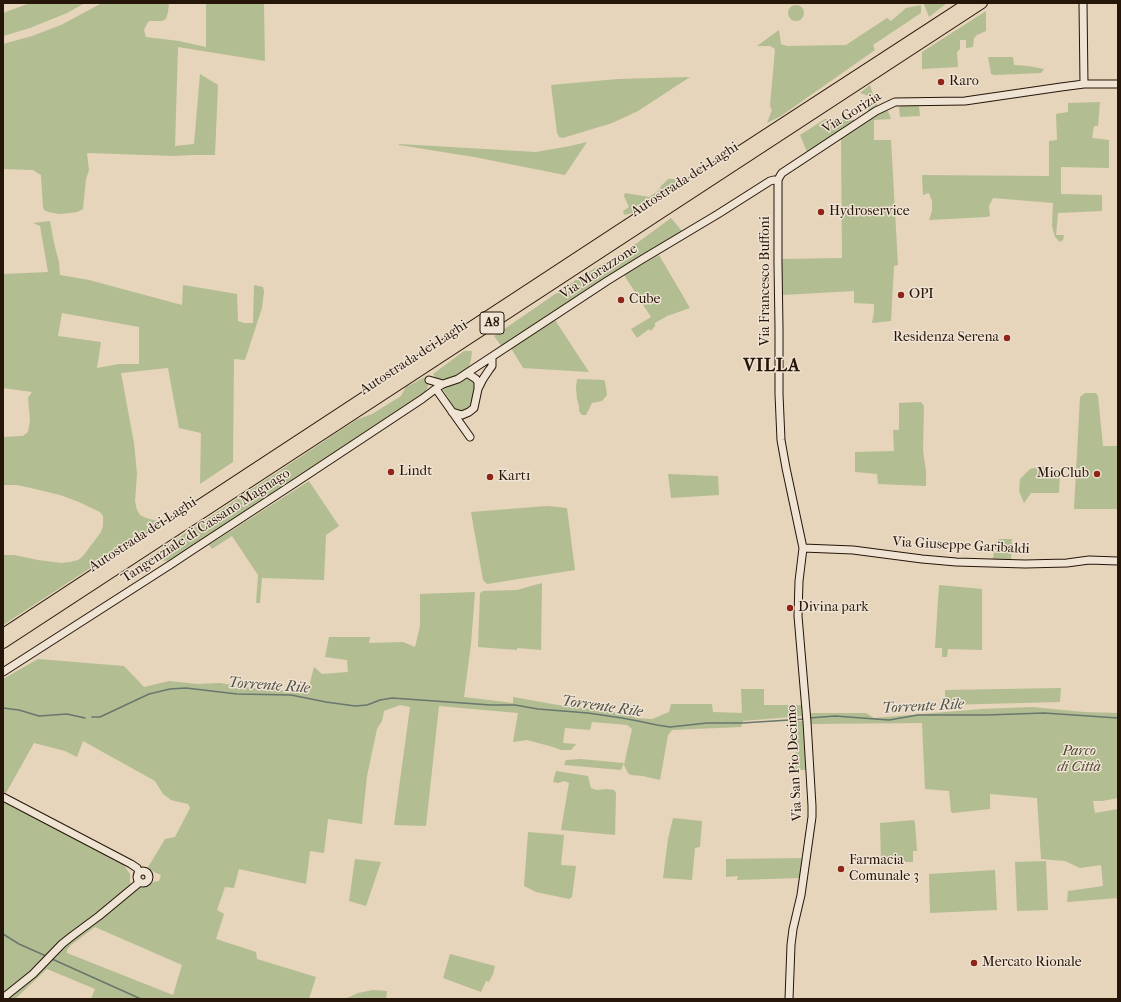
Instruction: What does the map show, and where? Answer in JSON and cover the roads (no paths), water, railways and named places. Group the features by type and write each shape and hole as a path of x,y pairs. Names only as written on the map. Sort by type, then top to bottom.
{"highway":[{"name":"Autostrada dei Laghi","path":"3,634 968,3"},
{"name":"Autostrada dei Laghi","path":"3,643 982,3"}],"street":[{"path":"1083,3 1084,84"},
{"name":"Via Gorizia","path":"778,180 782,173 871,114 895,102 965,101 1084,84 1118,84"},
{"name":"Via Morazzone","path":"436,388 443,384 452,382 492,358 606,281 770,181 778,180"},
{"name":"Via Francesco Buffoni","path":"778,180 779,394 781,440 803,548"},
{"path":"478,389 492,366 492,358"},
{"path":"452,412 462,414 469,412 474,408 478,382 476,378 467,373"},
{"path":"429,380 443,384"},
{"path":"436,388 470,437"},
{"name":"Tangenziale di Cassano Magnago","path":"3,672 292,486 422,399 436,388"},
{"name":"Tangenziale di Cassano Magnago","path":"422,399 434,395 442,397"},
{"name":"Via Giuseppe Garibaldi","path":"803,548 853,550 956,562 1031,564 1067,563 1089,560 1118,561"},
{"name":"Via San Pio Decimo","path":"789,999 793,929 801,895 812,817 807,722 798,616 799,581 803,548"},
{"path":"3,797 131,864 139,872 146,872 149,877 146,882 140,882 62,944 33,974 3,998"}],"waterway":[{"name":"Torrente Rile","path":"92,717 100,717 149,694 170,689 186,688 237,694 291,695 355,706 367,705 380,700 392,698 491,705 515,705 538,709 588,713 670,727 707,723 742,723 805,719"},
{"name":"Torrente Rile","path":"3,708 19,710 39,716 67,714 85,718"},
{"name":"Torrente Rile","path":"809,718 835,716 889,720 918,715 1044,713 1118,718"},
{"path":"3,934 19,944 46,956"},
{"path":"52,959 141,999"}],"place":[{"name":"Raro","path":"941,82"},
{"name":"Hydroservice","path":"821,212"},
{"name":"OPI","path":"901,295"},
{"name":"Cube","path":"621,300"},
{"name":"Residenza Serena","path":"1007,338"},
{"name":"Lindt","path":"391,472"},
{"name":"MioClub","path":"1097,474"},
{"name":"Kart1","path":"490,477"},
{"name":"Divina park","path":"790,608"},
{"name":"Farmacia Comunale 3","path":"841,869"},
{"name":"Mercato Rionale","path":"974,963"}],"district":[{"name":"VILLA","path":"772,367"}],"park label":[{"name":"Parco di Città","path":"1079,760"}]}
